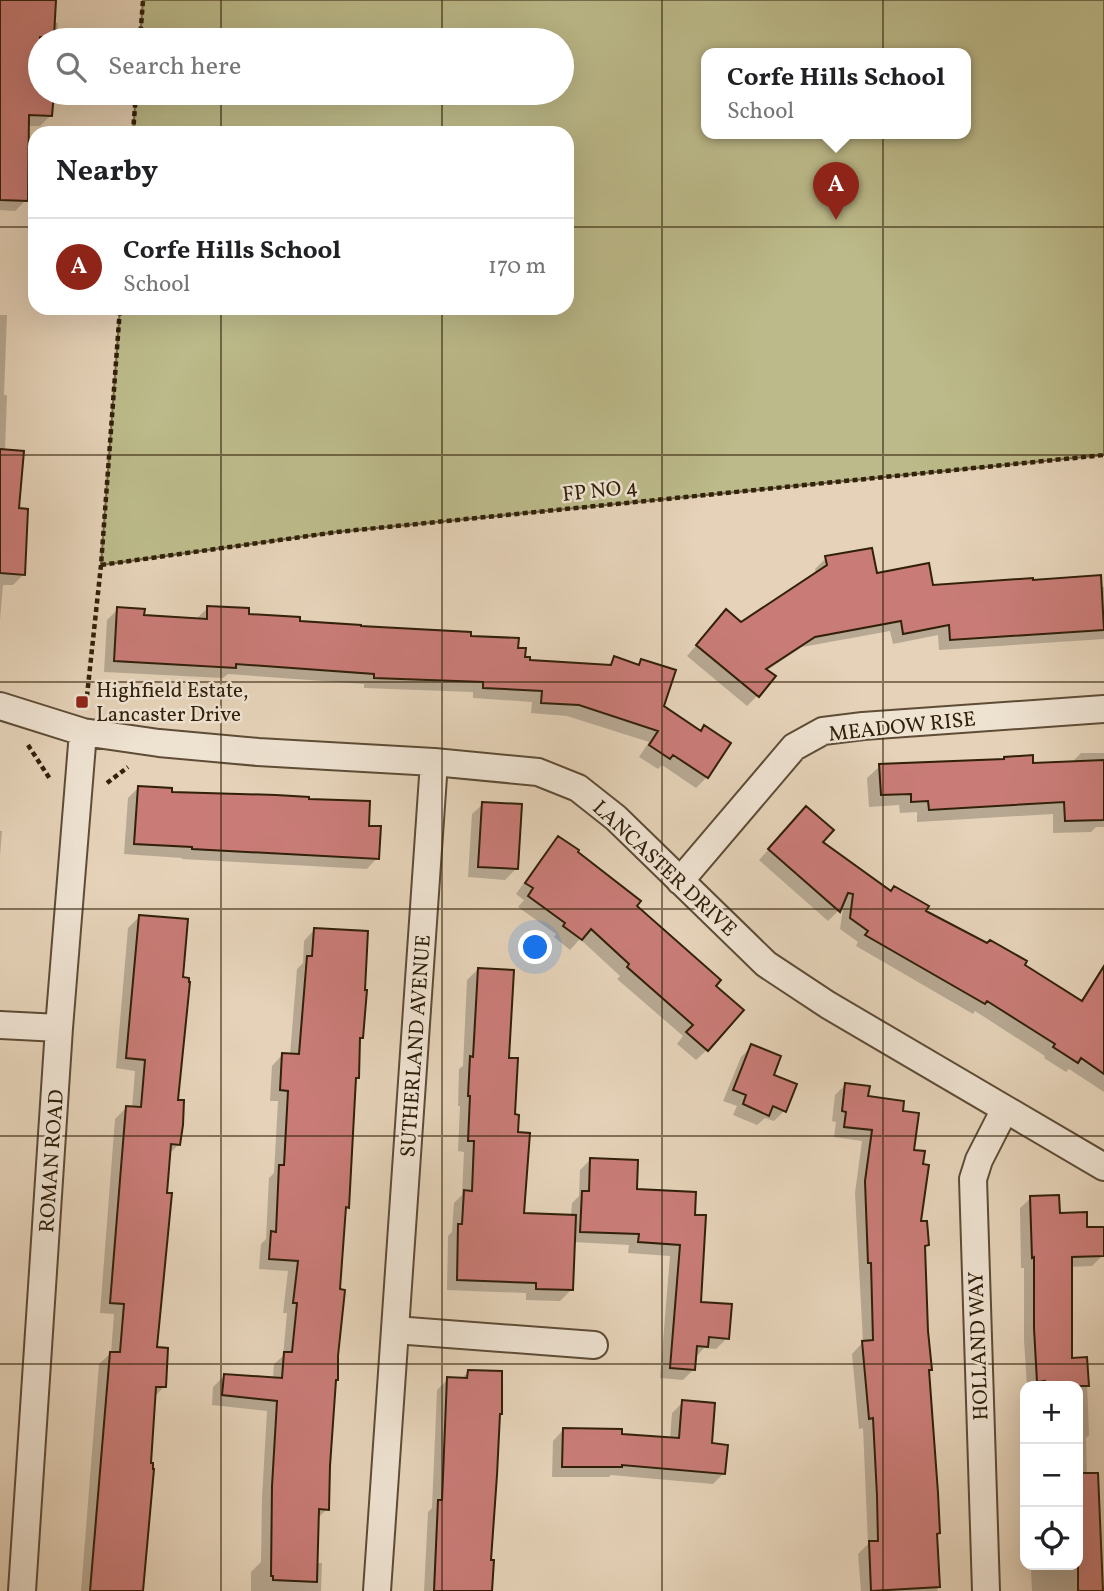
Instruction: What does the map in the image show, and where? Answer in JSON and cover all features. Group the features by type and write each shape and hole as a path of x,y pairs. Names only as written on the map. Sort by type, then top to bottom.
{"street":[{"name":"LANCASTER DRIVE","path":"2,706 83,732 159,743 538,772 578,788 616,818 766,964 828,1005 1104,1167"},
{"name":"MEADOW RISE","path":"680,881 794,747 823,731 1104,709"},
{"name":"ROMAN ROAD","path":"22,1591 59,1028 83,732"},
{"name":"SUTHERLAND AVENUE","path":"377,1591 434,762"},
{"path":"0,1025 59,1028"},
{"name":"HOLLAND WAY","path":"986,1591 973,1179 979,1160 1005,1109"},
{"path":"396,1330 594,1345"}],"path":[{"path":"141,28 143,0"},
{"path":"134,126 135,105"},
{"path":"83,732 101,565 119,315"},
{"name":"FP NO 4","path":"101,565 337,532 1104,454"},
{"path":"2,706 51,780"}],"shaded area":[{"path":"143,0 1104,0 1104,455 337,532 101,565 119,315 574,315 574,126 134,126 135,105 574,105 574,28 141,28"}],"building":[{"path":"0,0 56,0 54,28 28,28 28,105 53,105 52,116 29,115 28,201 0,200"},
{"path":"0,449 24,451 19,508 28,509 25,575 0,573"},
{"path":"872,548 877,573 929,563 933,585 1101,575 1104,630 950,640 949,625 903,634 901,621 815,637 766,669 776,676 759,697 696,645 726,609 741,622 827,565 825,556"},
{"path":"207,606 249,608 249,614 300,617 300,621 471,632 471,636 519,638 518,648 526,648 525,657 530,657 530,660 611,665 614,656 639,665 641,659 676,670 664,706 701,731 704,725 731,743 708,778 673,755 670,759 649,745 658,731 579,705 541,703 542,691 483,688 483,682 374,678 374,674 236,664 236,668 114,661 117,607 145,609 144,615 207,619"},
{"path":"1033,755 1033,763 1104,760 1104,820 1065,821 1064,802 929,810 928,801 911,802 911,794 881,795 879,764 1004,759"},
{"path":"138,786 172,788 172,792 370,801 369,826 381,826 379,859 134,844"},
{"path":"482,802 522,804 518,869 478,867"},
{"path":"806,806 834,830 823,842 891,891 894,886 929,906 926,911 987,943 990,940 1027,961 1025,965 1082,1001 1104,966 1104,1074 1081,1058 1078,1063 1053,1047 1055,1044 987,1001 985,1004 865,935 868,931 850,918 853,894 848,893 840,912 768,849"},
{"path":"558,836 641,901 637,906 721,980 716,986 744,1010 708,1051 686,1032 693,1025 627,967 629,964 591,929 582,940 563,926 565,923 528,896 533,888 525,883"},
{"path":"139,915 188,919 183,977 189,978 190,982 178,1100 184,1100 183,1125 180,1145 171,1144 167,1193 172,1193 157,1347 168,1348 166,1387 156,1387 151,1463 154,1469 143,1591 90,1591 110,1352 120,1352 124,1304 110,1303 126,1106 141,1107 145,1060 126,1058"},
{"path":"314,928 368,931 367,990 363,1038 360,1038 359,1078 356,1078 349,1208 346,1207 340,1289 345,1290 336,1380 329,1510 319,1509 317,1582 273,1580 271,1576 277,1401 222,1395 224,1374 282,1378 284,1352 292,1352 297,1303 293,1303 298,1261 269,1259 271,1231 276,1232 279,1165 284,1165 288,1091 280,1090 282,1053 299,1054 307,956 312,956"},
{"path":"478,968 514,970 509,1058 518,1058 515,1114 519,1115 518,1132 530,1133 524,1213 576,1215 573,1290 536,1289 536,1283 457,1280 458,1224 462,1224 464,1190 472,1191 474,1141 468,1141 468,1096"},
{"path":"751,1044 781,1056 774,1075 797,1084 786,1112 773,1106 769,1116 743,1104 746,1095 733,1090"},
{"path":"845,1083 870,1086 868,1096 904,1101 903,1111 919,1113 914,1150 925,1151 923,1164 929,1165 921,1221 927,1221 929,1245 925,1246 932,1370 929,1370 940,1533 937,1534 940,1587 871,1591 869,1541 878,1541 877,1496 873,1418 869,1419 862,1341 873,1340 865,1181 872,1130 844,1127 846,1112 842,1111"},
{"path":"590,1158 638,1160 637,1189 696,1192 695,1215 706,1215 701,1302 732,1304 729,1339 709,1337 708,1347 697,1346 695,1370 670,1368 680,1245 638,1242 639,1234 580,1232 582,1191 589,1191"},
{"path":"1059,1195 1060,1213 1087,1212 1087,1227 1104,1227 1104,1256 1072,1257 1072,1358 1087,1357 1089,1386 1083,1386 1083,1381 1037,1381 1030,1196"},
{"path":"468,1370 502,1371 502,1414 491,1560 494,1560 492,1591 434,1591 438,1500 442,1500 447,1377 467,1378"},
{"path":"682,1400 715,1403 712,1443 728,1445 725,1474 622,1465 562,1467 563,1428 622,1429 622,1434 679,1438"},
{"path":"1083,1473 1098,1473 1103,1591 1078,1591 1078,1570 1083,1570"}],"place":[{"name":"Corfe Hills School","path":"836,220"},
{"name":"Highfield Estate, Lancaster Drive","path":"82,702"}]}
